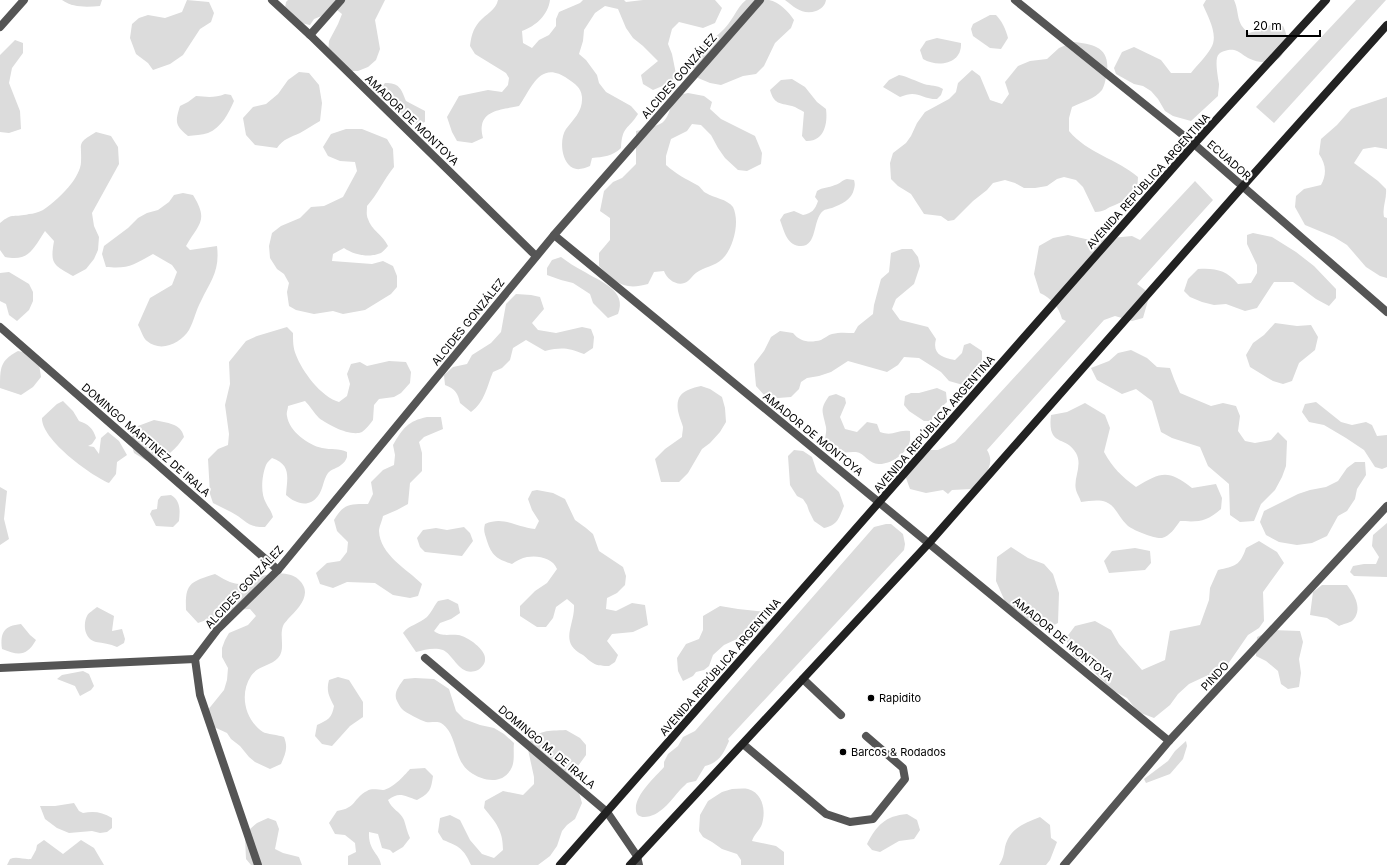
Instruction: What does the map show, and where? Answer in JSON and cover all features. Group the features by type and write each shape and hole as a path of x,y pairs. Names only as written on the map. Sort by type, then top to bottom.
{"main road":[{"name":"AVENIDA REPÚBLICA ARGENTINA","path":"560,865 1194,144 1326,0"},
{"path":"630,865 638,861 742,744 929,543 1243,186 1387,25"}],"street":[{"path":"0,27 24,0"},
{"name":"AMADOR DE MONTOYA","path":"272,0 310,35 536,256"},
{"path":"310,35 341,0"},
{"name":"ALCIDES GONZÁLEZ","path":"195,659 217,630 278,570 536,256 760,0"},
{"name":"ECUADOR","path":"1016,0 1194,144 1387,312"},
{"name":"AMADOR DE MONTOYA","path":"554,235 1170,741"},
{"name":"DOMINGO MARTINEZ DE IRALA","path":"0,327 278,570"},
{"name":"PINDO","path":"1064,865 1170,741 1387,506"},
{"name":"DOMINGO M. DE IRALA","path":"424,658 607,812 638,861"},
{"path":"0,668 195,659 200,694 258,865"},
{"path":"803,678 841,715"},
{"path":"742,744 826,814 850,822 873,819 905,779 903,768 866,736"}],"shaded area":[{"path":"62,0 102,0 100,6 85,7 75,6"},
{"path":"187,0 209,2 214,13 211,22 200,29 183,55 170,64 153,70 148,63 136,54 130,38 132,24 139,18 148,15 165,18 182,12"},
{"path":"288,0 385,0 375,20 380,49 376,60 368,67 358,71 342,71 328,54 329,41 342,14 337,10 314,19 310,25 301,23 284,14 286,2"},
{"path":"498,0 550,0 544,15 532,26 522,31 523,43 532,48 539,40 549,35 556,26 556,19 559,12 580,3 583,0 624,0 626,2 643,0 715,0 722,8 715,23 703,28 679,22 672,29 668,44 672,54 676,74 672,82 653,90 643,84 641,75 658,61 633,38 626,28 618,9 605,6 595,13 584,30 583,41 579,54 586,60 597,75 599,83 606,92 631,106 638,114 624,132 621,148 618,151 604,157 592,158 590,166 576,169 571,167 566,161 562,142 566,129 579,111 582,97 579,88 575,84 558,74 550,72 538,78 519,106 502,109 487,116 482,125 483,138 472,143 457,141 452,132 447,117 459,96 488,90 502,92 508,85 509,78 506,73 475,54 470,46 475,27 493,9"},
{"path":"746,0 769,0 780,5 794,20 791,28 775,43 764,66 756,74 743,76 721,85 710,83 698,78 694,70 692,60 695,53 701,46 718,35 725,28 739,7"},
{"path":"785,0 826,0 824,6 820,9 807,12 796,8"},
{"path":"1206,0 1234,0 1240,22 1249,33 1272,24 1283,26 1286,32 1286,40 1282,55 1274,61 1258,62 1234,50 1226,50 1219,54 1217,59 1219,84 1218,96 1191,121 1173,116 1165,111 1151,91 1116,74 1114,68 1122,52 1134,47 1161,60 1171,73 1191,73 1207,55 1213,43 1214,37 1212,26 1203,5"},
{"path":"1356,0 1386,0 1274,123 1256,107"},
{"path":"990,15 996,15 998,17 1004,26 1008,38 1001,49 990,48 973,36 971,29 973,24"},
{"path":"937,38 961,43 958,56 953,60 942,63 929,62 923,59 920,50 926,41"},
{"path":"15,40 23,43 23,53 12,68 9,83 20,111 21,129 9,133 0,132 0,55"},
{"path":"1073,42 1099,48 1106,57 1107,72 1104,86 1099,93 1092,98 1072,107 1069,118 1069,131 1084,145 1121,165 1138,177 1137,192 1131,197 1103,211 1095,212 1083,187 1076,180 1064,177 1057,179 1047,186 1024,188 1005,180 993,183 954,220 948,221 941,216 924,214 911,194 898,186 891,179 890,163 893,153 906,143 925,112 949,99 956,92 958,83 972,70 980,76 990,100 1002,104 1009,94 1005,82 1018,66 1030,61 1047,59 1059,48"},
{"path":"299,72 309,73 319,85 322,103 320,121 285,140 277,148 255,145 246,135 243,118 253,107 266,104 278,94 288,80"},
{"path":"899,75 924,84 941,88 943,89 941,95 937,99 931,99 915,94 900,97 883,87 889,80"},
{"path":"792,79 805,87 817,102 826,109 824,131 817,139 812,141 806,141 802,136 804,112 794,106 778,102 773,98 770,90 781,80"},
{"path":"385,83 390,83 399,87 406,101 425,111 425,122 416,125 402,115 399,106 390,104 382,98 380,89"},
{"path":"688,93 704,96 712,102 710,109 721,119 755,136 762,153 761,164 747,171 738,170 725,158 711,135 701,125 692,124 687,131 671,139 666,156 666,165 709,195 724,200 733,207 736,222 733,240 730,248 722,259 697,272 685,283 681,284 674,282 664,271 654,272 648,284 626,286 620,284 599,266 599,253 610,240 610,218 600,211 604,191 613,182 622,178 636,164 636,131 659,125 666,119 674,96"},
{"path":"225,94 231,95 234,101 221,124 213,131 201,135 188,136 178,126 177,116 180,106 196,96 214,97"},
{"path":"1387,97 1387,149 1375,147 1363,149 1354,163 1386,189 1384,217 1387,218 1387,278 1380,276 1366,267 1347,245 1334,237 1305,225 1295,207 1296,196 1304,189 1321,185 1323,181 1325,169 1319,154 1321,139 1337,125 1351,109"},
{"path":"346,129 362,129 387,139 393,149 394,167 367,206 367,216 370,223 388,246 381,253 376,255 357,254 344,248 333,254 332,261 372,264 383,261 393,266 397,276 397,287 391,294 365,310 343,314 333,311 314,314 296,310 289,306 287,292 289,283 284,274 277,269 270,258 269,246 272,233 281,226 300,218 311,207 324,206 343,197 357,171 355,162 340,161 328,156 323,147 331,134"},
{"path":"96,132 111,136 118,147 119,164 92,213 94,226 99,237 98,250 94,259 86,269 73,276 66,272 54,263 52,255 54,241 45,231 30,253 20,258 5,257 0,250 0,223 11,216 32,214 41,211 58,198 71,184 79,171 81,165 81,144 85,139"},
{"path":"847,179 854,180 855,184 853,193 849,199 823,211 817,221 809,243 799,246 788,240 780,220 784,214 794,211 803,215 811,212 816,207 818,201 815,197 817,191"},
{"path":"1195,181 1213,200 1137,284 1145,290 1149,297 1143,318 1132,321 1115,316 1104,320 987,450 990,456 989,466 984,476 972,489 952,490 948,494 943,490 926,493 910,489 906,478 906,469 911,459 927,450 938,450 955,442 1066,321 1062,319 1054,303 1048,297 1040,293 1034,274 1039,246 1053,238 1068,235 1090,240 1132,236 1140,240"},
{"path":"183,193 193,195 198,204 201,216 198,227 186,246 190,250 217,246 218,255 216,269 199,304 189,330 185,335 170,345 152,345 143,336 138,325 150,298 172,285 177,272 172,265 153,254 126,267 106,267 102,254 104,246 128,228 138,218 147,213 158,210 169,202 174,195"},
{"path":"1253,233 1272,237 1296,252 1314,266 1336,289 1336,298 1329,306 1316,299 1293,282 1274,282 1257,308 1245,311 1226,304 1214,305 1202,302 1190,297 1184,291 1188,279 1198,269 1220,271 1234,279 1238,284 1251,283 1257,273 1257,265 1247,244 1247,235"},
{"path":"902,249 912,249 918,257 920,266 914,284 896,299 892,309 900,320 928,327 936,339 935,348 937,352 946,358 955,360 962,353 964,345 970,343 982,351 982,364 975,380 963,385 949,381 941,372 919,358 904,357 898,365 887,372 848,361 831,372 807,378 801,382 799,389 791,397 778,398 765,396 756,386 754,364 764,351 771,337 780,331 793,333 802,340 813,341 821,340 835,333 854,333 858,326 873,314 881,279 889,272 891,253"},
{"path":"561,257 616,292 620,306 618,314 608,318 593,303 590,294 573,283 547,275 547,268 552,260"},
{"path":"9,272 29,284 33,292 33,301 29,310 17,321 9,315 6,304 0,301 0,273"},
{"path":"516,294 540,297 544,309 532,323 538,330 556,333 582,327 591,329 594,337 593,348 584,354 565,349 545,351 526,340 513,348 510,360 502,368 493,372 483,399 471,412 460,403 456,392 445,385 444,375 453,367 467,364 472,355 491,343 501,332 506,304"},
{"path":"1275,323 1297,326 1311,325 1318,337 1315,350 1299,363 1292,381 1283,384 1273,381 1250,367 1246,355 1253,343 1264,335"},
{"path":"287,327 293,333 294,350 307,376 319,389 332,399 339,402 347,396 350,384 347,374 351,364 360,362 367,366 389,361 406,362 411,372 410,383 401,393 394,397 379,399 374,405 373,420 362,432 357,433 340,430 323,421 305,401 288,406 287,415 291,427 305,441 325,449 347,452 347,457 342,464 328,473 318,496 311,502 307,503 294,501 286,495 287,473 283,464 272,458 267,463 265,469 262,489 264,499 273,517 265,527 259,527 250,525 236,515 213,503 210,494 208,459 218,449 228,445 229,434 225,405 230,384 229,362 246,341"},
{"path":"1131,350 1147,358 1157,367 1170,368 1180,393 1211,406 1223,403 1236,406 1240,416 1238,431 1245,441 1255,443 1271,440 1278,432 1287,441 1286,466 1282,477 1275,490 1261,504 1254,521 1240,522 1230,515 1229,484 1208,466 1200,447 1172,438 1161,432 1152,401 1136,389 1122,394 1097,380 1091,368 1109,361 1118,353"},
{"path":"18,351 28,353 39,364 41,377 33,387 21,395 0,388 2,365 8,358"},
{"path":"701,386 710,389 722,397 725,408 726,422 720,432 702,449 688,473 679,482 661,482 655,459 665,449 682,437 683,427 678,408 679,398 681,394 689,389"},
{"path":"937,388 946,392 947,402 937,411 931,421 924,421 909,411 904,405 905,396 911,393 919,393"},
{"path":"836,394 845,398 846,403 840,417 845,429 857,432 867,422 877,424 880,432 889,434 901,431 910,431 910,442 900,456 884,464 876,464 862,454 856,452 836,453 824,447 826,429 823,408 829,396"},
{"path":"63,401 73,411 79,421 88,425 92,429 96,438 92,444 88,446 94,447 99,454 101,438 108,432 119,441 127,455 117,462 116,474 109,483 79,464 49,436 42,418 57,404"},
{"path":"1316,402 1341,422 1352,425 1366,422 1372,425 1377,436 1387,435 1387,467 1382,469 1375,467 1364,450 1324,425 1309,422 1302,412 1305,404"},
{"path":"1085,403 1105,415 1110,428 1104,452 1114,467 1136,487 1152,478 1164,475 1170,475 1177,478 1192,488 1216,484 1222,498 1221,509 1206,519 1180,521 1170,534 1159,538 1144,534 1130,527 1124,522 1115,509 1106,502 1097,500 1081,502 1076,492 1075,485 1079,463 1078,458 1072,448 1055,437 1052,432 1051,415 1067,412"},
{"path":"427,417 441,417 443,429 424,437 419,442 422,453 422,471 410,483 408,504 383,516 379,528 381,540 389,554 422,584 418,596 410,598 393,595 375,583 347,582 333,588 320,584 316,573 327,563 340,561 347,552 348,542 337,531 334,520 344,507 356,504 368,504 373,494 371,482 383,470 394,465 395,455 393,445 400,434 411,423"},
{"path":"154,420 177,426 184,437 168,454 147,461 134,453 130,440 138,426"},
{"path":"794,450 803,451 812,457 817,472 839,492 844,506 835,523 829,527 824,528 814,521 803,499 797,496 790,485 788,456"},
{"path":"1355,462 1365,462 1366,475 1357,489 1355,499 1347,511 1338,516 1327,536 1312,543 1297,545 1279,542 1266,535 1260,522 1264,511 1298,494 1326,487 1338,481 1347,468"},
{"path":"0,487 7,491 4,519 9,539 0,545"},
{"path":"537,490 553,493 565,499 575,520 593,534 599,551 623,567 626,576 625,585 617,593 607,598 606,609 616,611 632,603 645,605 648,625 633,632 612,634 607,641 618,655 615,662 609,666 595,664 575,650 571,645 569,639 574,605 567,599 556,607 553,618 546,627 537,627 520,616 520,606 535,591 547,583 557,569 552,562 545,558 531,556 512,564 493,554 489,546 484,532 485,524 498,521 535,529 539,521 532,510 528,499 532,491"},
{"path":"171,495 177,500 178,503 180,510 179,521 173,527 156,526 150,514 152,510 157,509 158,500 161,496"},
{"path":"1387,523 1387,577 1354,576 1350,572 1353,566 1376,564 1379,557 1372,546 1373,535"},
{"path":"891,524 903,534 905,544 904,550 728,739 729,741 725,750 718,760 705,766 696,781 687,783 660,811 650,816 643,817 638,815 636,805 638,799 646,787 664,767 664,762 668,754 678,746 683,737 695,731 874,527"},
{"path":"464,527 470,533 473,541 462,556 425,552 420,547 417,538 423,530 436,528 447,530"},
{"path":"1259,541 1277,552 1284,563 1263,592 1264,621 1259,628 1248,635 1228,664 1217,672 1189,684 1178,694 1170,705 1154,718 1138,712 1127,698 1112,690 1089,667 1076,659 1070,652 1066,638 1075,626 1095,621 1111,630 1119,644 1142,670 1165,660 1170,631 1200,625 1209,600 1210,588 1218,570 1233,566 1239,562 1246,548"},
{"path":"1011,547 1028,558 1044,564 1053,574 1059,593 1058,623 1046,629 1026,621 1007,606 996,581 997,557"},
{"path":"1135,548 1150,551 1151,563 1145,570 1109,573 1104,561 1112,551"},
{"path":"215,574 230,582 240,584 262,576 288,574 298,579 303,584 305,590 305,595 300,605 284,623 282,630 282,651 278,658 272,663 257,670 251,676 245,691 248,714 257,727 263,732 284,737 286,750 281,764 270,769 255,762 231,739 227,733 214,727 207,711 224,690 227,680 228,668 222,657 222,648 225,640 229,633 248,625 256,616 250,609 234,610 198,623 186,610 188,589 200,579"},
{"path":"1322,585 1347,585 1355,597 1358,607 1356,617 1352,621 1339,626 1327,618 1310,615 1313,592"},
{"path":"448,599 458,604 460,613 451,619 440,623 434,631 442,635 462,636 476,644 485,656 482,667 478,670 472,672 462,669 447,653 440,649 416,652 403,633 408,628 427,617 438,601"},
{"path":"720,606 767,612 769,622 765,632 737,639 724,645 713,655 709,666 704,670 696,672 693,676 683,681 678,671 677,658 686,644 699,639 703,630 703,616"},
{"path":"97,607 114,616 112,631 122,629 125,639 124,643 117,647 96,642 89,638 85,627 86,619 89,613"},
{"path":"21,624 36,640 33,645 26,652 22,653 13,653 2,649 2,638 4,631 11,626"},
{"path":"1272,630 1300,631 1303,642 1299,659 1301,673 1299,687 1288,689 1281,684 1278,671 1266,661 1256,656 1257,637"},
{"path":"83,671 89,674 94,686 91,690 80,696 75,686 57,679 62,675"},
{"path":"338,677 349,680 363,702 363,717 350,726 332,746 322,744 315,736 317,725 327,720 331,716 334,706 328,693 328,684 329,680"},
{"path":"404,679 434,679 449,689 456,711 464,719 494,728 514,743 513,764 504,777 487,780 470,772 461,761 450,734 441,723 423,721 402,709 396,698 397,690"},
{"path":"566,730 580,738 586,745 586,755 573,773 572,783 577,786 582,803 575,819 562,831 557,846 550,856 538,865 471,865 466,855 460,849 443,840 438,832 440,818 450,815 460,820 470,840 482,854 494,858 503,850 503,843 498,827 484,808 485,801 503,791 523,795 534,784 534,777 527,745 540,733"},
{"path":"1186,741 1187,746 1183,759 1170,774 1146,783 1144,779 1168,761 1175,751"},
{"path":"425,768 433,776 429,791 425,795 417,800 399,795 388,800 404,820 410,838 403,847 393,853 390,850 382,848 378,834 369,832 370,844 379,858 381,865 348,865 348,856 356,852 355,843 345,835 335,834 329,823 337,811 348,808 369,790 383,790 390,787 398,782 410,769"},
{"path":"732,789 748,789 757,794 760,798 764,814 761,826 752,841 776,846 784,852 784,865 741,865 741,860 737,854 722,849 703,837 699,831 700,815 708,801 722,792"},
{"path":"74,803 79,811 83,813 98,812 112,818 112,828 107,832 100,833 92,831 69,833 57,828 45,819 40,806 55,806"},
{"path":"907,814 917,820 920,830 914,839 899,841 880,852 872,850 867,844 878,827 887,819"},
{"path":"1040,817 1050,825 1051,838 1057,842 1050,860 1046,865 999,865 1010,835 1023,825"},
{"path":"268,818 276,821 279,829 275,849 283,853 299,857 302,865 251,865 246,859 245,837 250,829 257,823"},
{"path":"44,840 63,854 81,840 94,848 104,865 7,865 10,859 13,858 31,859 37,845"}],"place":[{"name":"Rapidito","path":"871,698"},
{"name":"Barcos & Rodados","path":"843,752"}]}
